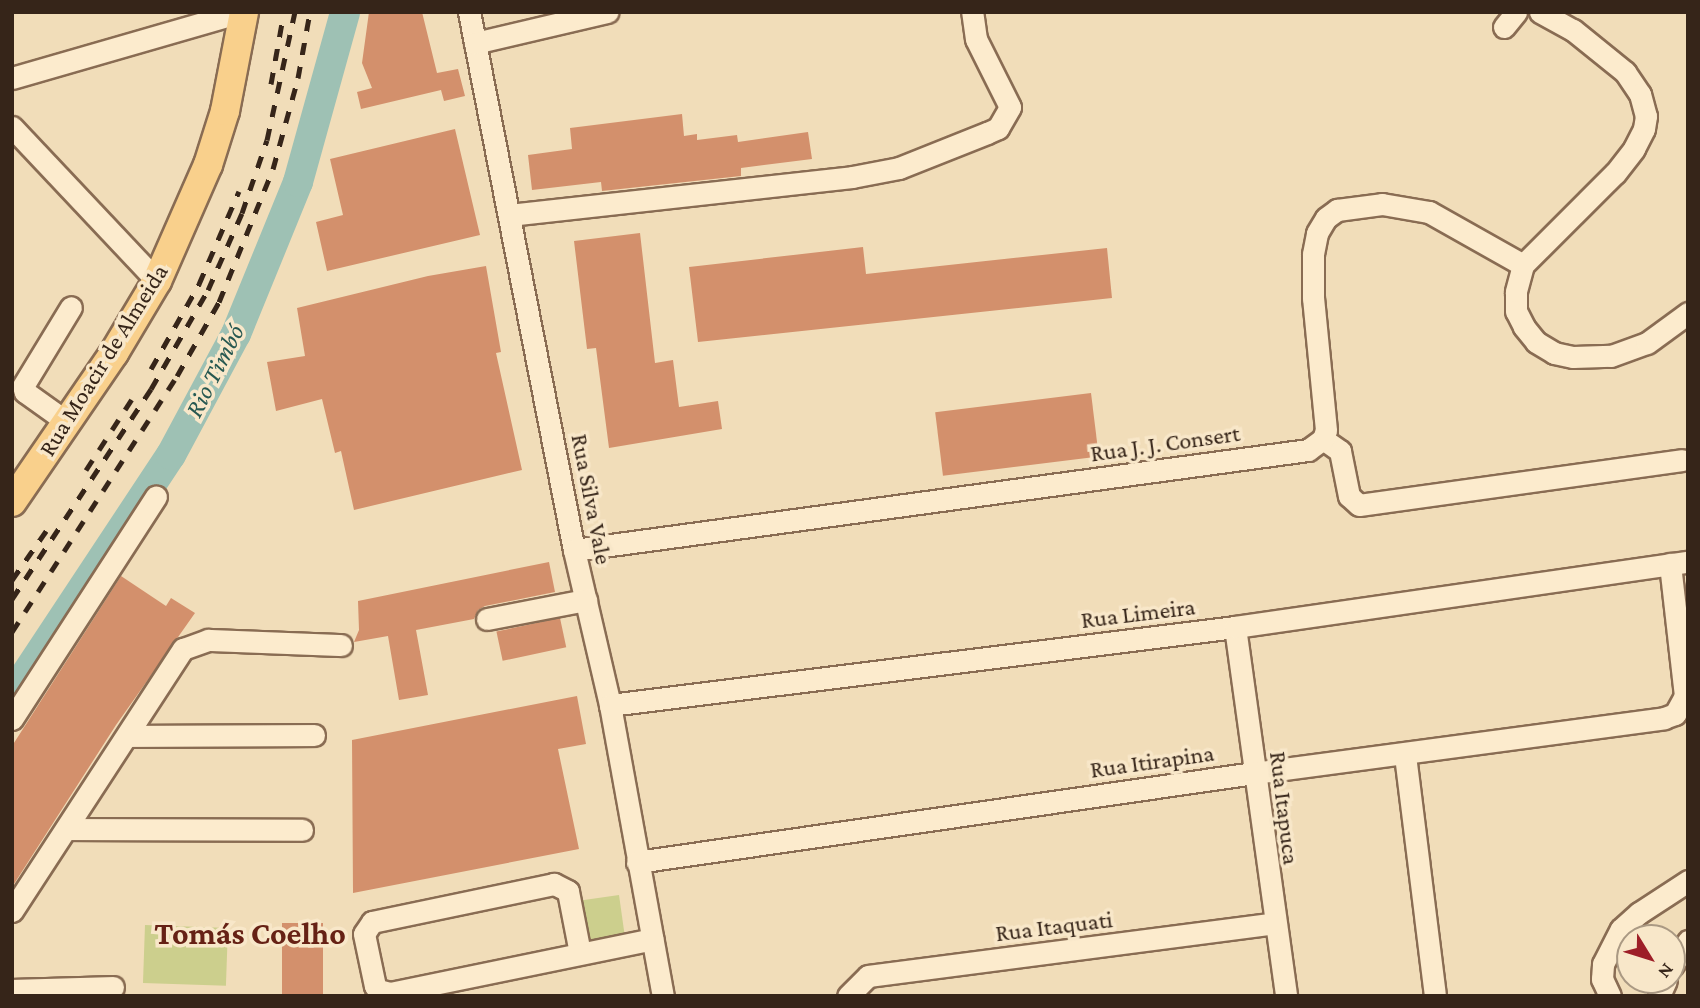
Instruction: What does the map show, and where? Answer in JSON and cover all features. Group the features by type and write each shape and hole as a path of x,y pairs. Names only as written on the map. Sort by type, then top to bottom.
{"main road":[{"name":"Rua Moacir de Almeida","path":"12,502 114,353 157,281 208,164 225,111 242,12"}],"street":[{"path":"12,78 200,18 242,12"},
{"name":"Rua Silva Vale","path":"469,12 574,550 610,705 663,996"},
{"path":"475,43 607,12"},
{"path":"509,215 852,177 899,168 987,133 998,128 1010,107 976,39 972,12"},
{"path":"1540,12 1573,30 1625,72 1640,94 1646,116 1644,129 1634,149 1615,173 1523,265 1516,292 1516,311 1536,342 1554,353 1573,357 1631,351 1688,313"},
{"path":"12,127 157,281"},
{"path":"1523,265 1429,212 1382,204 1337,210 1326,218 1317,233 1313,254 1320,388 1326,430 1324,439 1340,451 1349,496 1359,505 1682,460"},
{"path":"67,422 25,391 23,386 71,307"},
{"name":"Rua J. J. Consert","path":"574,550 1298,452 1316,447 1324,439"},
{"path":"12,719 156,496"},
{"name":"Rua Limeira","path":"610,705 1235,627 1679,563 1685,687 1682,706 1675,714"},
{"path":"487,619 586,600"},
{"name":"Rua Itapuca","path":"1235,627 1286,996"},
{"path":"12,911 128,736 175,657 194,643 208,640 341,645"},
{"name":"Rua Itirapina","path":"637,862 1254,773 1654,721 1675,714"},
{"path":"128,736 314,736"},
{"path":"1405,755 1435,996"},
{"path":"66,829 302,830"},
{"path":"1610,996 1602,979 1603,964 1621,929 1639,913 1688,881"},
{"path":"579,953 568,891 554,884 372,922 364,934 375,986 384,992 652,939"},
{"name":"Rua Itaquati","path":"848,996 868,976 1274,923"},
{"path":"12,990 113,987"}],"green space":[{"path":"619,895 625,937 588,942 582,900"},
{"path":"145,925 228,928 226,986 143,983"}],"building":[{"path":"369,12 422,12 437,73 458,69 465,96 444,101 441,90 361,109 357,92 372,88 362,63"},
{"path":"682,114 684,136 697,134 697,140 737,135 738,142 808,132 812,159 741,168 741,176 602,191 601,182 532,190 528,155 572,149 570,128"},
{"path":"455,129 480,235 327,271 316,222 343,215 330,159"},
{"path":"640,233 655,363 673,360 679,407 718,401 722,429 609,448 596,348 587,349 574,241"},
{"path":"863,247 866,274 1107,248 1112,298 698,342 689,267"},
{"path":"486,266 501,352 496,353 522,470 354,510 341,451 335,453 322,399 276,411 267,362 305,356 297,308 428,276"},
{"path":"1091,393 1099,457 943,476 935,412"},
{"path":"549,562 555,592 485,606 478,610 474,619 416,630 428,695 399,700 388,636 354,642 359,630 358,601"},
{"path":"121,576 166,606 171,598 195,613 116,725 12,887 12,746"},
{"path":"560,618 566,647 503,661 496,632"},
{"path":"577,696 586,744 558,749 579,849 353,893 352,740"},
{"path":"282,923 323,923 323,996 282,996"}],"waterway":[{"name":"Rio Timbó","path":"12,695 171,455 236,334 298,182 345,12"}],"railway":[{"path":"271,84 284,12"},
{"path":"12,599 151,389 208,290 242,213 267,140 295,12"},
{"path":"12,632 177,376 219,302 273,169 298,78 310,12"},
{"path":"151,369 199,284 239,191"},
{"path":"86,470 132,399"},
{"path":"12,580 46,531"}],"district":[{"name":"Tomás Coelho","path":"250,933"}]}
